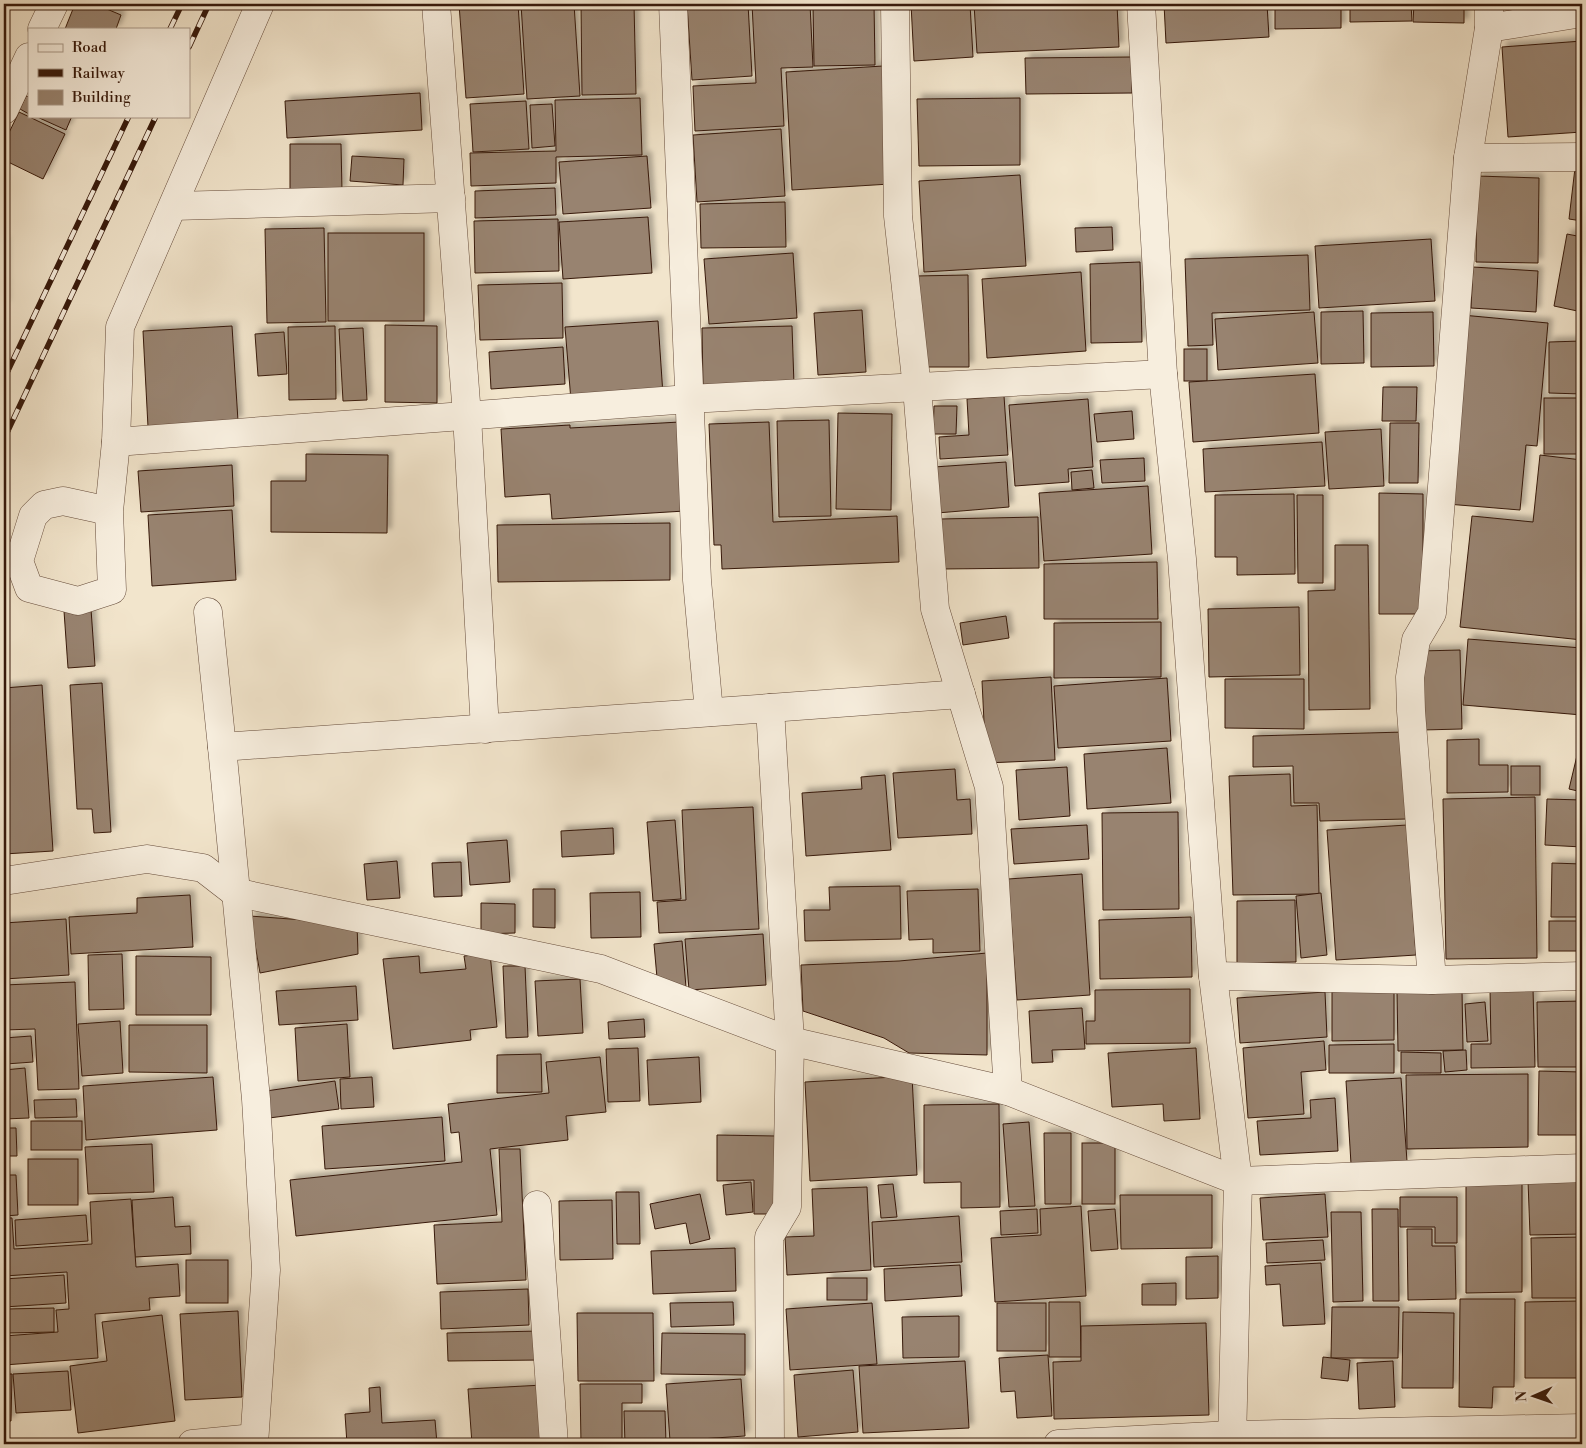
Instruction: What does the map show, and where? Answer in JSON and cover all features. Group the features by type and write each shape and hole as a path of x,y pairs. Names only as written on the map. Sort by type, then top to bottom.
{"street":[{"path":"42,28 54,4"},
{"path":"109,511 116,442 120,326 174,206 260,4"},
{"path":"436,4 466,416 485,728"},
{"path":"672,4 697,580 709,712"},
{"path":"895,4 898,216 917,388 935,609 989,787 996,864 1008,1092"},
{"path":"1141,4 1163,374 1182,559 1213,976 1238,1181 1232,1440"},
{"path":"1432,980 1410,677 1416,640 1432,613 1468,158 1489,16 1582,13"},
{"path":"4,110 28,60"},
{"path":"1468,158 1582,157"},
{"path":"174,206 451,198"},
{"path":"116,442 689,399 1163,374"},
{"path":"192,1444 254,1441 266,1270 256,1099 234,892 208,612"},
{"path":"222,748 961,694"},
{"path":"770,708 790,1041 787,1207 769,1237 770,1444"},
{"path":"4,881 147,859 203,868 234,892 601,969 790,1041 1008,1092 1238,1181 1582,1168"},
{"path":"1213,976 1432,980 1582,976"},
{"path":"537,1205 554,1444"},
{"path":"1058,1444 1582,1428"}],"building":[{"path":"75,4 95,4 121,15 116,28 65,28"},
{"path":"459,4 518,4 524,94 466,98"},
{"path":"521,4 574,4 580,96 527,99"},
{"path":"581,4 634,4 636,94 582,95"},
{"path":"687,4 748,4 752,76 692,80"},
{"path":"752,4 810,4 813,67 781,68 784,126 695,131 693,86 756,83"},
{"path":"813,4 874,4 875,65 814,66"},
{"path":"911,4 970,4 973,57 914,61"},
{"path":"974,4 1117,4 1119,47 977,53"},
{"path":"1164,4 1267,4 1269,37 1166,43"},
{"path":"1275,4 1341,4 1341,28 1275,29"},
{"path":"1350,4 1411,4 1412,21 1350,22"},
{"path":"1414,4 1464,4 1464,23 1413,22"},
{"path":"1582,41 1582,132 1508,137 1502,47"},
{"path":"1131,57 1132,93 1026,94 1025,58"},
{"path":"883,66 890,184 792,190 786,72"},
{"path":"420,93 422,130 287,138 285,101"},
{"path":"26,96 28,97 28,113 20,109"},
{"path":"640,98 642,155 556,157 556,183 471,186 470,153 556,151 555,100"},
{"path":"1020,98 1020,165 919,166 917,99"},
{"path":"526,101 529,149 473,152 470,104"},
{"path":"552,104 555,146 532,148 530,105"},
{"path":"19,112 28,118 65,134 43,179 4,160 4,143"},
{"path":"39,118 71,118 66,130"},
{"path":"781,129 785,196 697,202 693,135"},
{"path":"290,144 341,144 342,191 290,191"},
{"path":"352,156 404,159 403,185 350,181"},
{"path":"647,156 651,208 563,214 559,162"},
{"path":"1575,168 1582,169 1582,221 1569,219"},
{"path":"1020,175 1026,266 924,272 919,181"},
{"path":"1477,176 1539,178 1538,263 1476,262"},
{"path":"555,188 556,215 475,218 475,191"},
{"path":"785,202 786,247 701,248 700,204"},
{"path":"648,217 652,273 563,279 559,222"},
{"path":"558,219 559,271 475,273 474,221"},
{"path":"1112,227 1113,250 1076,252 1075,228"},
{"path":"324,228 326,322 267,323 265,229"},
{"path":"328,233 424,233 424,321 328,321"},
{"path":"1567,234 1582,237 1582,312 1554,306"},
{"path":"1431,239 1435,301 1319,308 1315,246"},
{"path":"4,241 5,305 4,305"},
{"path":"793,253 797,318 709,324 704,259"},
{"path":"1308,255 1310,310 1212,313 1213,345 1188,346 1185,259"},
{"path":"1140,262 1142,342 1091,343 1090,264"},
{"path":"1473,267 1538,271 1536,312 1471,308"},
{"path":"1081,272 1086,351 987,358 982,279"},
{"path":"968,275 969,367 916,367 915,276"},
{"path":"562,283 563,338 480,340 478,285"},
{"path":"862,310 866,372 818,375 814,313"},
{"path":"1363,311 1364,363 1321,364 1321,312"},
{"path":"1314,312 1318,363 1218,370 1215,319"},
{"path":"1433,312 1434,366 1371,367 1371,313"},
{"path":"1462,315 1548,323 1537,446 1526,445 1520,510 1447,504"},
{"path":"658,321 663,395 571,401 565,327"},
{"path":"385,325 437,326 437,403 385,402"},
{"path":"232,326 238,421 148,427 143,331"},
{"path":"335,326 336,399 289,400 288,327"},
{"path":"792,326 794,385 703,387 702,328"},
{"path":"363,328 367,400 343,401 339,329"},
{"path":"284,332 287,374 258,376 255,334"},
{"path":"1582,341 1582,394 1549,393 1549,342"},
{"path":"563,347 565,384 491,389 489,352"},
{"path":"1184,349 1207,349 1207,381 1184,381"},
{"path":"1315,374 1319,433 1193,442 1189,382"},
{"path":"1383,387 1417,387 1416,421 1382,421"},
{"path":"1004,396 1008,455 940,459 939,437 969,435 967,399"},
{"path":"1544,398 1582,398 1582,454 1544,454"},
{"path":"1088,399 1093,467 1068,469 1069,482 1015,486 1009,405"},
{"path":"934,406 957,406 956,434 933,434"},
{"path":"1132,411 1134,439 1097,442 1094,414"},
{"path":"838,413 892,414 891,510 836,509"},
{"path":"829,420 831,516 779,517 777,421"},
{"path":"680,422 685,511 552,519 550,494 505,497 501,429 570,425 570,428"},
{"path":"769,422 773,522 897,516 899,562 722,569 721,545 714,545 709,424"},
{"path":"1390,423 1419,423 1418,483 1389,483"},
{"path":"1381,429 1384,486 1329,489 1325,432"},
{"path":"1322,442 1325,486 1205,492 1203,449"},
{"path":"306,454 388,455 387,533 271,532 271,481 306,481"},
{"path":"1540,455 1582,460 1582,640 1460,627 1472,516 1533,522"},
{"path":"1144,458 1145,481 1102,483 1100,460"},
{"path":"1006,462 1009,507 937,513 934,467"},
{"path":"232,465 234,506 141,512 138,471"},
{"path":"1092,470 1094,488 1072,490 1071,472"},
{"path":"1148,486 1152,554 1044,561 1039,493"},
{"path":"1379,493 1423,494 1423,614 1379,614"},
{"path":"1294,494 1295,574 1237,575 1237,557 1215,557 1215,495"},
{"path":"1297,495 1323,495 1323,583 1298,583"},
{"path":"232,510 236,580 152,586 148,515"},
{"path":"1038,517 1039,568 941,569 940,519"},
{"path":"670,523 670,580 498,582 497,525"},
{"path":"1335,545 1368,545 1370,709 1309,710 1308,591 1335,590"},
{"path":"1157,562 1158,619 1044,619 1044,564"},
{"path":"1299,607 1300,675 1209,677 1208,609"},
{"path":"91,609 95,666 68,668 64,611"},
{"path":"1006,616 1009,638 963,645 960,623"},
{"path":"1161,622 1161,677 1054,678 1054,623"},
{"path":"1468,639 1582,648 1582,715 1463,705"},
{"path":"1460,650 1462,729 1422,730 1420,651"},
{"path":"1051,677 1055,760 986,763 982,681"},
{"path":"1167,678 1171,741 1058,748 1054,686"},
{"path":"1225,679 1304,679 1304,729 1225,728"},
{"path":"102,683 111,832 94,833 92,809 77,809 70,685"},
{"path":"42,685 53,851 4,854 4,688"},
{"path":"1405,732 1407,819 1320,821 1319,803 1294,803 1293,766 1253,767 1253,736"},
{"path":"1479,739 1479,765 1508,765 1508,792 1447,793 1447,740"},
{"path":"1580,743 1582,744 1582,792 1569,789"},
{"path":"1167,748 1171,803 1087,809 1084,754"},
{"path":"1511,766 1540,766 1540,795 1511,795"},
{"path":"1067,767 1070,816 1019,820 1016,770"},
{"path":"955,769 957,800 970,799 972,834 898,838 893,773"},
{"path":"1290,774 1291,806 1317,805 1319,894 1233,895 1229,776"},
{"path":"885,775 891,850 806,856 802,793 862,789 861,777"},
{"path":"1535,797 1537,958 1446,959 1443,799"},
{"path":"1547,799 1582,800 1582,847 1545,845"},
{"path":"753,807 759,929 659,933 657,902 686,900 682,810"},
{"path":"1178,812 1179,909 1103,910 1102,813"},
{"path":"675,820 681,899 653,901 647,822"},
{"path":"1087,825 1089,859 1014,864 1011,829"},
{"path":"1407,825 1416,955 1336,960 1327,830"},
{"path":"613,828 614,854 562,857 561,831"},
{"path":"507,840 510,882 470,885 467,843"},
{"path":"397,861 400,898 367,900 364,864"},
{"path":"461,862 462,896 434,897 432,863"},
{"path":"1552,863 1582,864 1582,917 1551,917"},
{"path":"1082,874 1090,995 1017,1000 1008,879"},
{"path":"900,886 901,939 805,941 804,910 830,910 829,887"},
{"path":"533,889 555,889 555,928 533,927"},
{"path":"978,889 980,951 933,953 933,939 909,940 907,891"},
{"path":"640,892 641,937 591,938 590,893"},
{"path":"1321,893 1327,955 1301,958 1296,896"},
{"path":"190,895 193,947 71,954 69,917 137,913 137,898"},
{"path":"1295,900 1296,962 1237,963 1237,901"},
{"path":"481,903 515,904 515,933 481,934"},
{"path":"250,916 357,924 358,954 260,973"},
{"path":"1191,917 1192,977 1100,979 1099,920"},
{"path":"66,919 69,975 4,979 4,923"},
{"path":"1549,921 1582,921 1582,951 1549,951"},
{"path":"763,934 766,985 689,990 685,939"},
{"path":"682,941 686,987 658,989 654,944"},
{"path":"490,953 497,1027 470,1030 471,1040 393,1049 383,959 419,956 420,973 466,969 464,956"},
{"path":"987,953 987,1055 909,1053 884,1038 803,1011 801,965 899,961"},
{"path":"122,954 124,1009 89,1010 88,955"},
{"path":"136,956 211,957 211,1015 136,1015"},
{"path":"503,966 525,966 528,1037 506,1038"},
{"path":"580,979 583,1033 538,1036 535,981"},
{"path":"75,982 79,1089 38,1090 35,1029 4,1030 4,985"},
{"path":"356,986 358,1020 279,1025 276,991"},
{"path":"1533,988 1535,1067 1471,1068 1471,1044 1491,1044 1490,989"},
{"path":"1190,989 1190,1043 1086,1044 1086,1021 1095,1021 1095,990"},
{"path":"1462,990 1463,1050 1398,1051 1397,991"},
{"path":"1394,991 1394,1040 1332,1041 1332,992"},
{"path":"1325,992 1327,1037 1240,1043 1237,998"},
{"path":"1582,1001 1582,1067 1538,1067 1537,1002"},
{"path":"1485,1002 1488,1041 1467,1042 1465,1004"},
{"path":"1082,1008 1085,1049 1052,1050 1053,1062 1032,1063 1029,1011"},
{"path":"644,1019 645,1037 609,1039 608,1022"},
{"path":"120,1021 123,1073 82,1076 78,1024"},
{"path":"347,1024 350,1077 298,1081 295,1028"},
{"path":"129,1025 207,1025 207,1073 129,1072"},
{"path":"31,1036 33,1062 6,1064 4,1038"},
{"path":"1324,1041 1326,1070 1301,1072 1304,1114 1248,1118 1243,1048"},
{"path":"1394,1044 1394,1073 1329,1073 1329,1045"},
{"path":"638,1048 640,1101 608,1102 606,1049"},
{"path":"1196,1048 1200,1119 1164,1121 1163,1104 1112,1107 1108,1053"},
{"path":"1466,1050 1467,1070 1445,1072 1443,1051"},
{"path":"1401,1052 1441,1053 1441,1073 1401,1073"},
{"path":"541,1054 542,1092 497,1093 497,1055"},
{"path":"600,1057 606,1112 566,1116 568,1140 490,1149 497,1215 296,1236 290,1180 462,1162 459,1132 451,1133 448,1104 549,1093 546,1062"},
{"path":"699,1057 701,1102 649,1105 647,1060"},
{"path":"25,1068 29,1118 4,1119 4,1070"},
{"path":"1539,1071 1582,1072 1582,1135 1538,1135"},
{"path":"1528,1074 1528,1147 1407,1149 1406,1075"},
{"path":"912,1076 917,1175 810,1181 805,1082"},
{"path":"213,1077 217,1130 86,1140 83,1086"},
{"path":"372,1077 374,1107 341,1109 340,1079"},
{"path":"1401,1078 1407,1161 1351,1164 1346,1081"},
{"path":"335,1081 339,1109 269,1118 266,1091"},
{"path":"1335,1098 1338,1151 1260,1155 1257,1121 1311,1118 1310,1100"},
{"path":"76,1099 77,1117 35,1118 34,1100"},
{"path":"999,1104 1000,1207 961,1208 961,1182 924,1183 924,1105"},
{"path":"442,1117 445,1161 325,1169 322,1126"},
{"path":"31,1121 82,1121 82,1150 31,1150"},
{"path":"1029,1122 1035,1206 1009,1207 1003,1124"},
{"path":"4,1128 16,1128 17,1156 4,1156"},
{"path":"1044,1133 1071,1133 1071,1204 1045,1204"},
{"path":"717,1135 776,1136 775,1214 754,1214 754,1180 717,1181"},
{"path":"1082,1143 1115,1143 1115,1204 1082,1204"},
{"path":"152,1144 154,1192 88,1194 85,1147"},
{"path":"499,1149 520,1149 526,1280 437,1284 434,1225 502,1222"},
{"path":"28,1159 78,1159 78,1205 28,1205"},
{"path":"4,1175 16,1175 18,1215 4,1216"},
{"path":"1580,1180 1582,1234 1530,1235 1528,1181"},
{"path":"751,1182 753,1212 726,1215 723,1185"},
{"path":"1466,1183 1522,1183 1522,1292 1466,1293"},
{"path":"893,1184 897,1217 881,1218 878,1185"},
{"path":"867,1187 871,1270 787,1275 785,1237 814,1236 812,1189"},
{"path":"616,1192 639,1192 640,1244 617,1244"},
{"path":"700,1194 710,1239 690,1244 686,1223 655,1229 650,1204"},
{"path":"1325,1194 1328,1237 1263,1240 1260,1198"},
{"path":"1120,1195 1212,1195 1212,1248 1121,1249"},
{"path":"173,1197 175,1227 190,1226 191,1254 135,1257 132,1200"},
{"path":"1400,1197 1457,1197 1457,1243 1435,1243 1435,1227 1400,1227"},
{"path":"131,1199 136,1267 178,1264 180,1296 149,1298 150,1310 95,1314 98,1358 4,1365 4,1336 58,1332 56,1310 69,1309 67,1272 4,1276 4,1218 12,1218 14,1249 92,1244 90,1202"},
{"path":"612,1200 613,1259 560,1260 559,1201"},
{"path":"1081,1206 1086,1296 995,1302 991,1238 1041,1235 1040,1209"},
{"path":"1037,1209 1038,1233 1001,1235 1000,1211"},
{"path":"1115,1209 1118,1249 1091,1251 1088,1211"},
{"path":"1372,1209 1398,1209 1399,1301 1373,1301"},
{"path":"1331,1212 1361,1212 1363,1301 1333,1302"},
{"path":"86,1215 88,1241 16,1246 15,1220"},
{"path":"959,1216 962,1262 874,1267 872,1222"},
{"path":"1407,1229 1432,1229 1432,1246 1455,1246 1456,1299 1408,1300"},
{"path":"1582,1237 1582,1298 1532,1298 1531,1238"},
{"path":"1323,1240 1325,1260 1267,1263 1266,1243"},
{"path":"735,1248 736,1291 653,1294 651,1251"},
{"path":"1218,1256 1218,1298 1186,1299 1186,1257"},
{"path":"186,1260 228,1260 228,1303 186,1303"},
{"path":"1321,1263 1325,1324 1283,1326 1280,1284 1266,1285 1265,1266"},
{"path":"960,1265 962,1296 885,1301 884,1269"},
{"path":"64,1275 66,1303 4,1307 4,1279"},
{"path":"827,1278 867,1278 867,1300 827,1300"},
{"path":"1176,1283 1176,1305 1142,1305 1142,1284"},
{"path":"528,1289 529,1325 441,1329 440,1292"},
{"path":"1460,1299 1515,1299 1514,1387 1493,1387 1492,1408 1459,1407"},
{"path":"1580,1301 1580,1309 1582,1309 1582,1378 1525,1378 1525,1302"},
{"path":"733,1302 734,1325 671,1327 670,1303"},
{"path":"1049,1302 1080,1302 1081,1357 1049,1357"},
{"path":"872,1303 877,1364 790,1370 786,1309"},
{"path":"997,1303 1046,1303 1046,1351 997,1351"},
{"path":"1332,1307 1399,1307 1398,1358 1331,1358"},
{"path":"54,1308 54,1332 6,1333 6,1309"},
{"path":"238,1311 242,1397 185,1400 180,1314"},
{"path":"1403,1312 1454,1313 1453,1388 1402,1388"},
{"path":"577,1313 653,1313 654,1381 578,1381"},
{"path":"162,1315 175,1421 78,1433 70,1366 107,1361 102,1322"},
{"path":"959,1316 959,1357 903,1358 902,1317"},
{"path":"1206,1323 1209,1415 1054,1419 1053,1362 1081,1361 1081,1326"},
{"path":"541,1331 541,1360 448,1361 447,1333"},
{"path":"662,1333 745,1334 745,1375 661,1374"},
{"path":"1048,1355 1052,1416 1017,1418 1015,1391 1001,1392 999,1358"},
{"path":"1323,1357 1350,1360 1348,1381 1321,1378"},
{"path":"965,1361 969,1428 863,1433 859,1366"},
{"path":"1393,1361 1395,1407 1359,1409 1357,1363"},
{"path":"853,1370 858,1432 798,1437 794,1375"},
{"path":"68,1371 71,1410 16,1413 13,1374"},
{"path":"4,1374 12,1374 11,1421 4,1421"},
{"path":"741,1379 745,1436 670,1441 666,1384"},
{"path":"580,1384 642,1384 642,1403 622,1403 622,1444 581,1444"},
{"path":"543,1385 547,1444 472,1444 468,1389"},
{"path":"380,1387 382,1423 435,1420 437,1444 347,1444 345,1414 370,1412 369,1388"},
{"path":"624,1411 665,1411 666,1444 625,1444"}],"railway":[{"path":"170,28 182,4"},
{"path":"190,45 209,4"},
{"path":"4,379 128,118"},
{"path":"4,439 155,118"}]}
